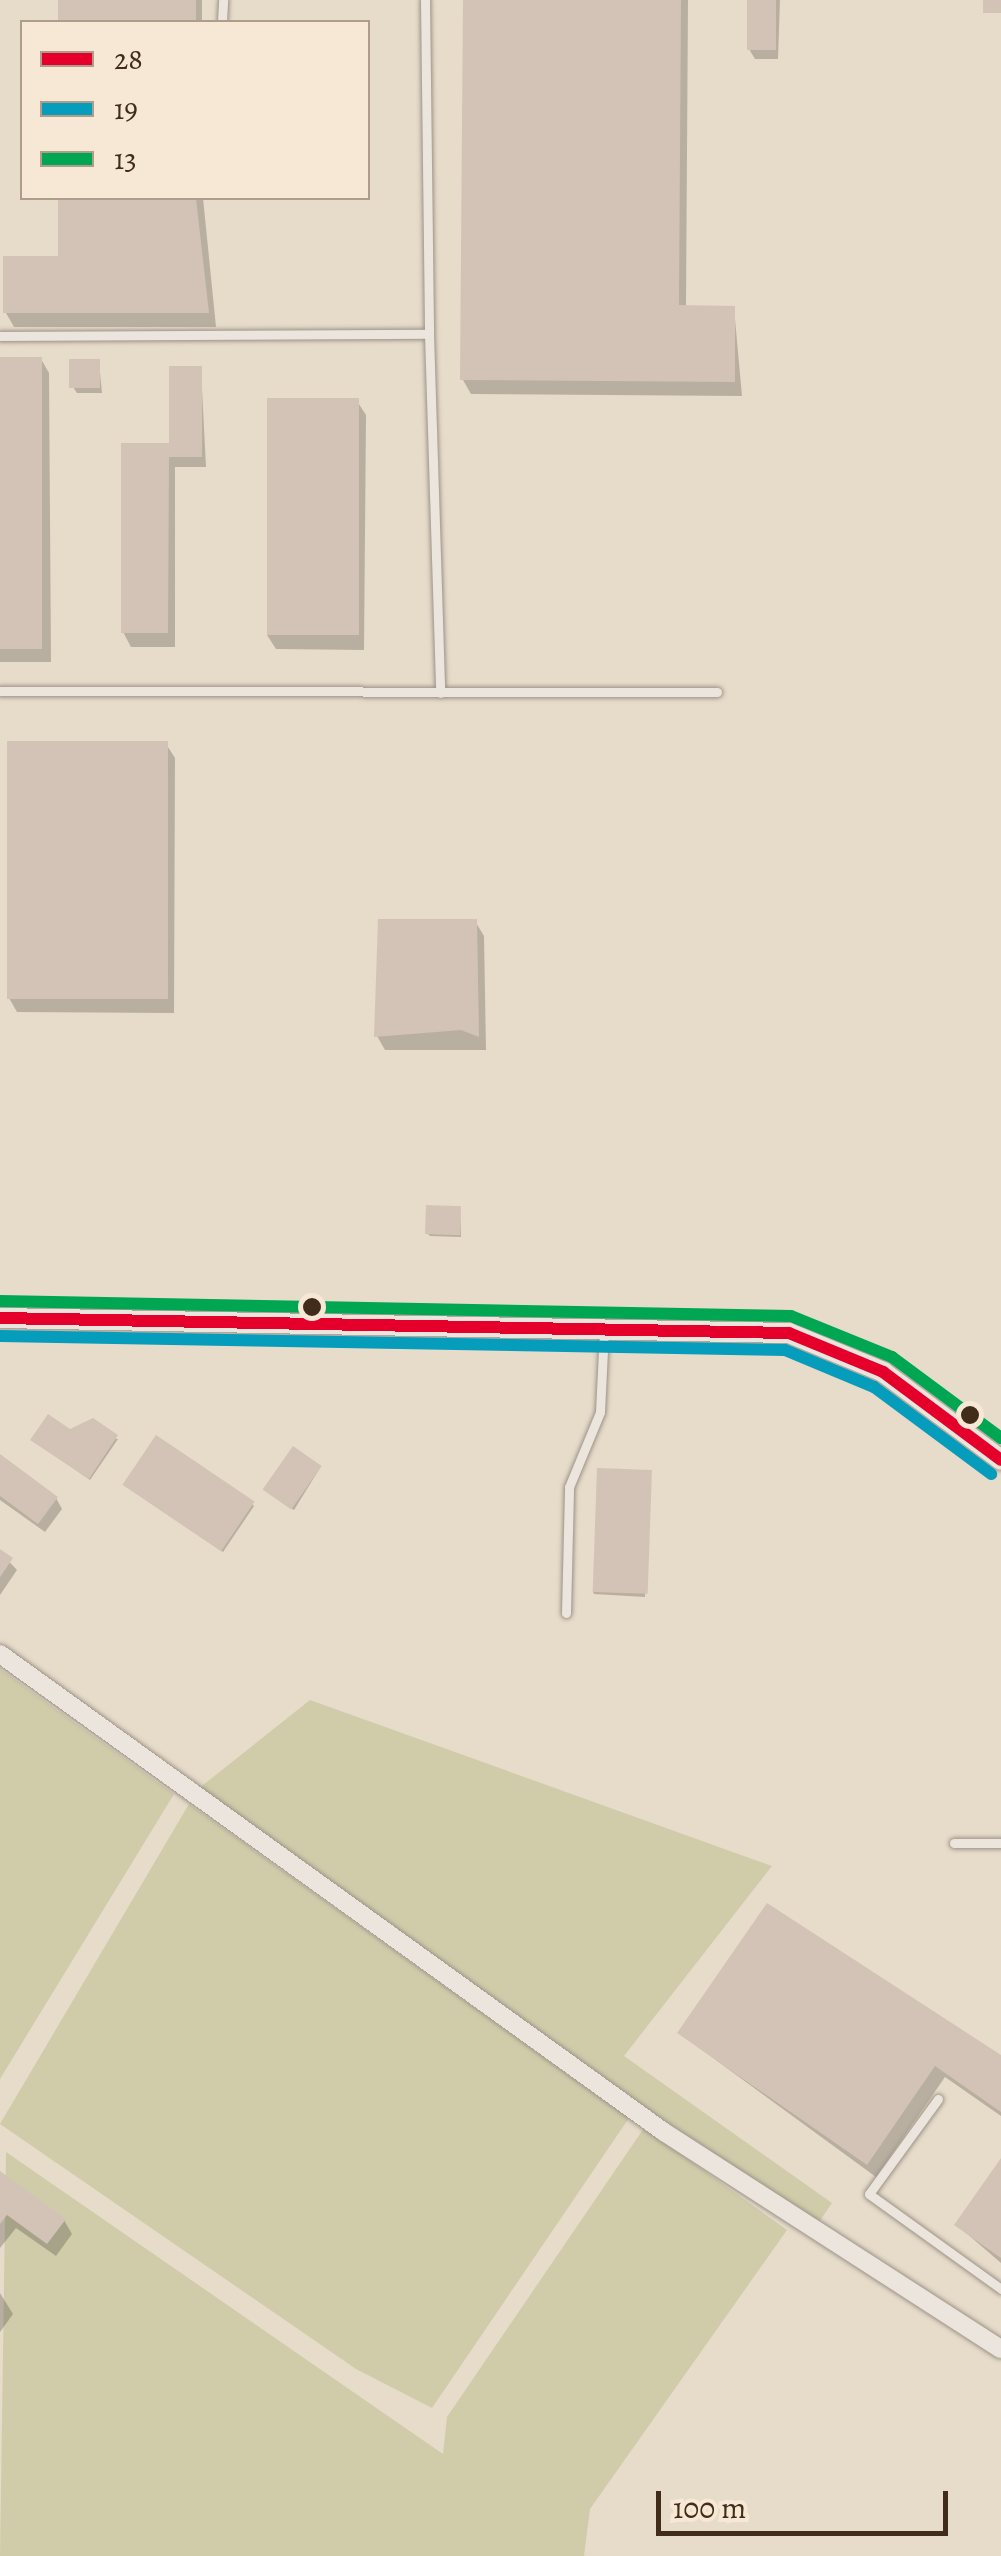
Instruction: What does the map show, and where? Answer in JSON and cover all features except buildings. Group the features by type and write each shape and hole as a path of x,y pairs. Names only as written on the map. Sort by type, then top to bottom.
{"street":[{"path":"0,1318 740,1327 833,1347 883,1372 1001,1460"},
{"path":"0,1654 664,2132 1001,2349"}],"lane":[{"path":"425,0 429,334 440,693"},
{"path":"0,336 429,334"},
{"path":"0,691 716,692"},
{"path":"566,1613 569,1487 600,1412 604,1326"},
{"path":"954,1843 1001,1843"},
{"path":"938,2098 870,2194 1001,2289"}],"shaded area":[{"path":"0,1669 174,1794 0,2079"},
{"path":"310,1700 772,1866 624,2056 832,2203 815,2228 198,1789"},
{"path":"189,1804 629,2118 432,2408 356,2369 0,2124"},
{"path":"644,2128 787,2230 590,2509 584,2556 0,2556 6,2152 443,2454 447,2417"}],"transit line":[{"name":"13","path":"0,1301 791,1316 892,1357 1001,1438"},
{"name":"28","path":"0,1318 789,1333 883,1372 1001,1460"},
{"name":"19","path":"0,1336 785,1350 874,1387 991,1474"}]}
